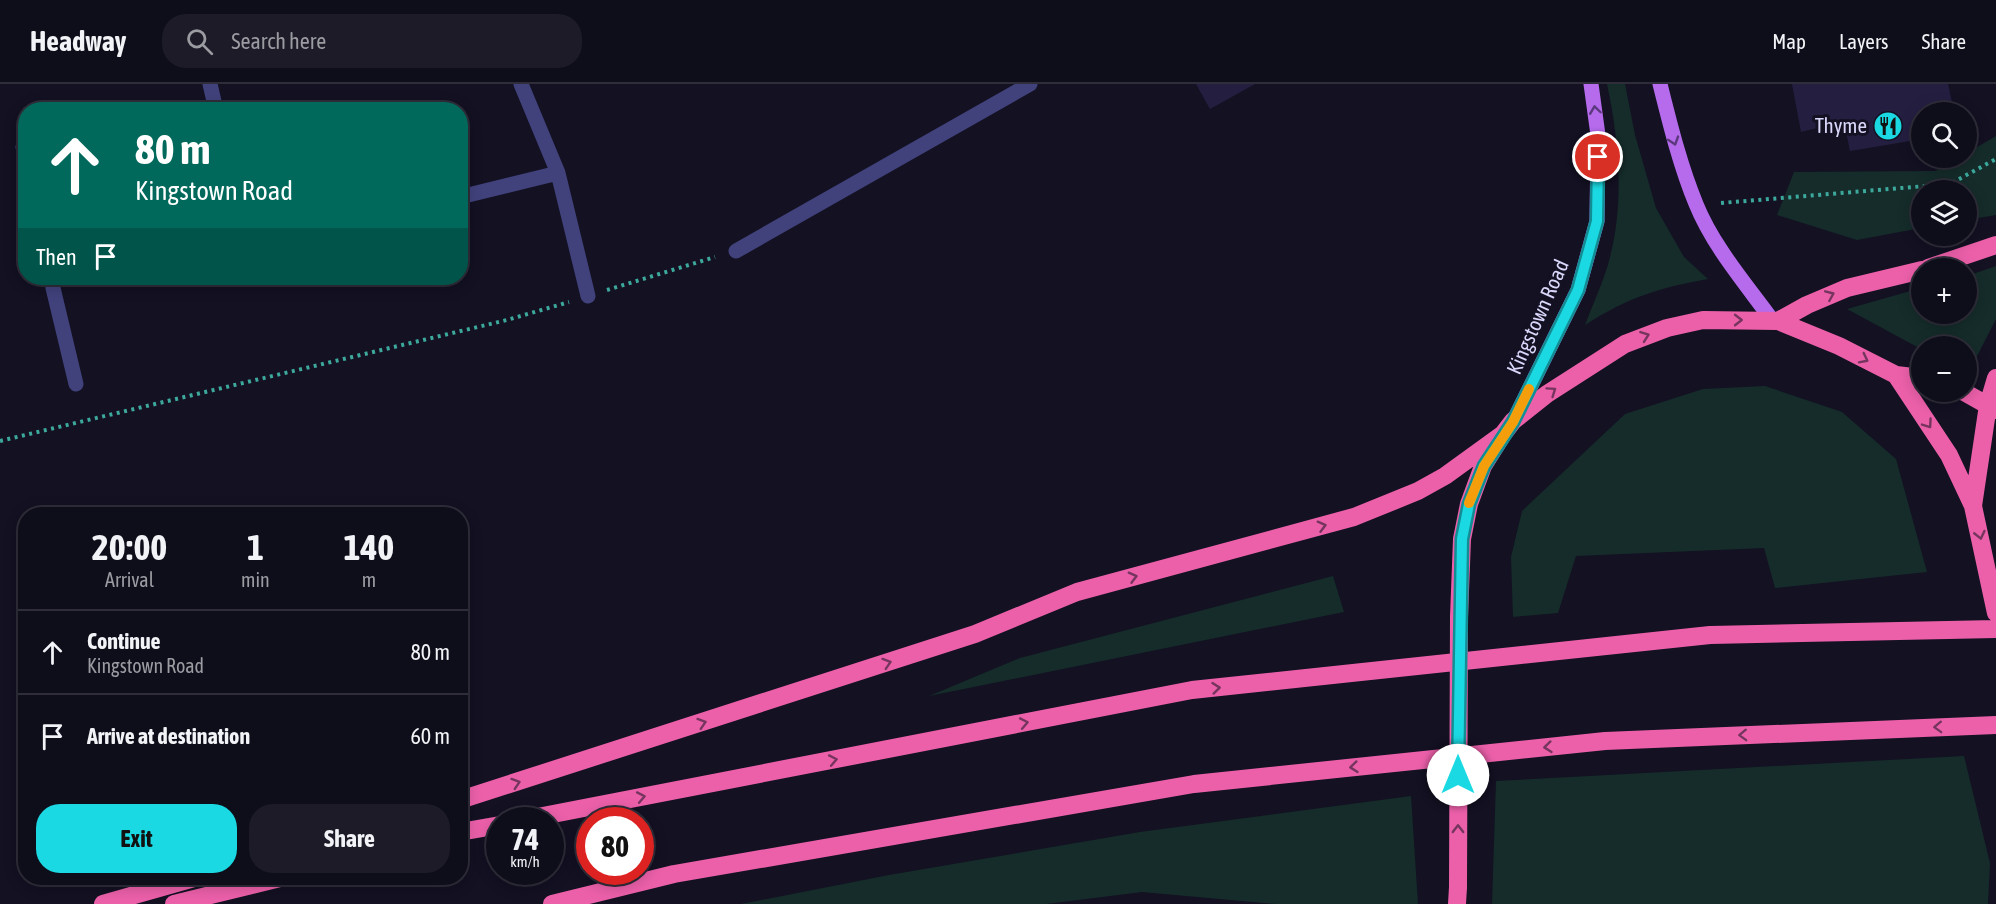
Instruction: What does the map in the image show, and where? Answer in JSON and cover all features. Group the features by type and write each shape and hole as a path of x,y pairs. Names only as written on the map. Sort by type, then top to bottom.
{"highway":[{"path":"1956,258 1996,244"},
{"path":"1775,320 1847,288 1911,273"},
{"path":"468,797 975,634 1077,592 1354,517 1418,491 1445,476 1508,428 1547,394 1625,344 1667,328 1703,320 1775,320 1839,346 1896,375 1911,377"},
{"path":"1896,375 1949,455 1973,506 1996,613"},
{"path":"1973,506 1996,378"},
{"path":"1977,399 1992,408"},
{"path":"1457,896 1459,617 1462,539 1469,504 1484,466 1508,428"},
{"path":"564,812 1192,690 1710,635 1996,629"},
{"path":"552,904 674,874 1194,784 1605,741 1996,725"},
{"path":"468,831 486,827"},
{"path":"102,904 169,885"},
{"path":"174,904 251,885"}],"main road":[{"name":"Kingstown Road","path":"1508,428 1578,290 1597,221 1598,135 1591,84"},
{"path":"1660,84 1671,131 1696,205 1720,248 1775,320"}],"street":[{"path":"210,84 214,102"},
{"path":"522,84 558,173 588,296"},
{"path":"736,251 1030,84"},
{"path":"468,195 558,173"},
{"path":"53,285 76,384"}],"path":[{"path":"1696,205 1950,184 1996,159"},
{"path":"0,441 507,320 736,251"}],"green space":[{"path":"1607,84 1625,84 1635,135 1656,208 1684,257 1708,279 1644,295 1616,307 1585,325 1607,268 1616,223 1619,176 1615,130"},
{"path":"1996,136 1996,215 1977,218 1977,180 1911,180 1911,230 1857,240 1777,215 1794,172 1935,171 1941,168 1977,168 1977,147"},
{"path":"1996,266 1996,319 1977,356 1977,336 1911,336 1911,344 1847,309 1911,291 1911,324 1977,324 1977,273"},
{"path":"1765,386 1842,412 1896,459 1927,572 1775,588 1764,548 1576,556 1558,613 1513,617 1511,557 1522,511 1625,414 1703,389"},
{"path":"1333,576 1344,612 929,696 1020,658"},
{"path":"1964,756 1990,863 1988,904 1492,904 1496,781"},
{"path":"1411,796 1418,904 1276,904 1142,892 1046,904 741,904 889,875 1140,832"}],"building":[{"path":"1196,84 1255,84 1210,109"},
{"name":"Thyme","path":"1792,84 1948,84 1952,102 1911,102 1911,141 1850,151 1845,127 1827,132 1825,126 1801,132"}],"slow traffic":[{"path":"1469,503 1484,466 1513,422 1529,389"}],"place":[{"name":"Thyme","path":"1888,126"}],"route":[{"path":"1458,775 1462,539 1469,504 1484,466 1513,422 1578,290 1597,221 1598,157"}]}
